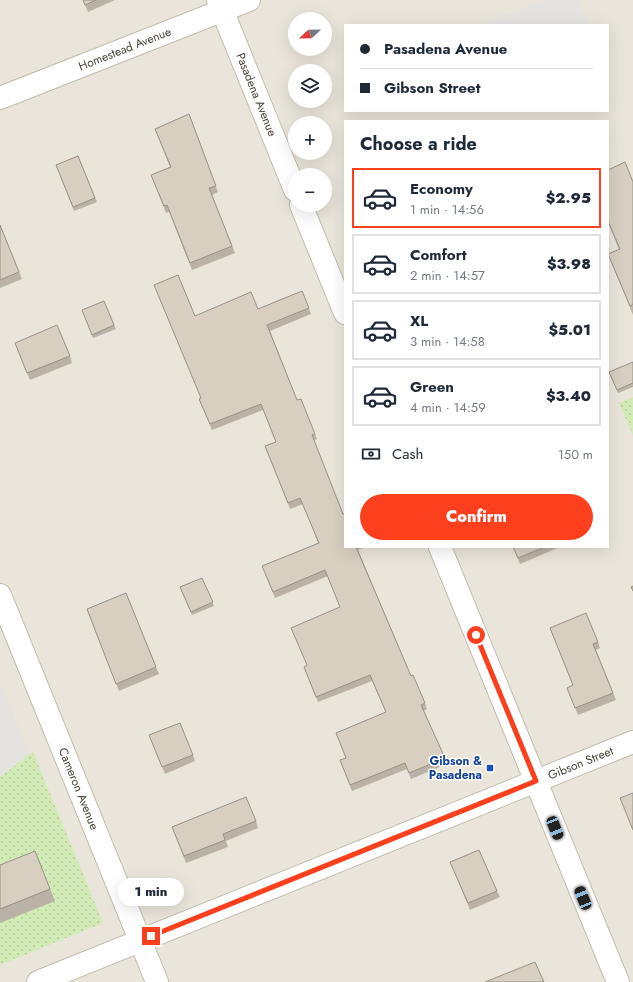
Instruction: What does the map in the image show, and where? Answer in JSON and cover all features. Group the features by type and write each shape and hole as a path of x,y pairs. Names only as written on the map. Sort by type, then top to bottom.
{"street":[{"name":"Homestead Avenue","path":"0,98 220,5 249,0"},
{"name":"Pasadena Avenue","path":"220,5 288,173"},
{"path":"304,212 344,311"},
{"path":"440,548 618,982"},
{"name":"Cameron Avenue","path":"0,595 157,982"},
{"name":"Gibson Street","path":"38,982 633,742"}],"shaded area":[{"path":"0,0 633,0 633,982 0,982"},
{"path":"543,0 579,0 589,24 483,24"},
{"path":"0,682 29,754 0,777"}],"green space":[{"path":"633,397 633,436 619,403"},
{"path":"33,752 103,923 0,965 0,777"}],"building":[{"path":"83,0 96,0 85,5"},
{"path":"189,114 216,186 209,188 232,246 190,263 167,205 164,206 151,175 171,167 155,129"},
{"path":"78,156 95,198 73,207 56,165"},
{"path":"625,162 633,182 633,304 630,306 609,256 609,254 620,249 609,223 609,170"},
{"path":"0,225 19,272 0,280"},
{"path":"178,275 195,316 251,292 258,309 302,291 309,308 267,325 297,400 301,399 315,434 312,435 344,514 344,548 356,548 411,676 413,675 425,703 421,705 445,758 409,773 405,763 350,785 340,760 346,758 336,733 386,712 370,675 316,697 304,667 307,665 291,628 340,607 325,570 273,592 262,566 319,543 300,498 288,503 265,446 276,442 261,404 210,424 199,399 201,398 154,285"},
{"path":"104,301 114,325 92,335 82,310"},
{"path":"57,325 70,356 27,373 15,343"},
{"path":"633,362 633,383 617,390 609,372"},
{"path":"513,548 543,548 518,558"},
{"path":"202,578 213,602 191,612 180,587"},
{"path":"126,593 156,667 116,684 87,609"},
{"path":"586,613 598,642 593,644 613,693 575,708 567,688 573,685 550,628"},
{"path":"180,723 193,755 162,767 149,735"},
{"path":"633,793 633,830 620,798"},
{"path":"246,797 256,821 223,834 225,840 184,856 172,827"},
{"path":"479,850 497,891 468,903 450,862"},
{"path":"35,851 50,889 0,909 0,865"},
{"path":"535,962 544,982 485,982"}],"place":[{"name":"Gibson & Pasadena","path":"490,768"}],"route":[{"path":"151,936 536,781 476,635"}]}
